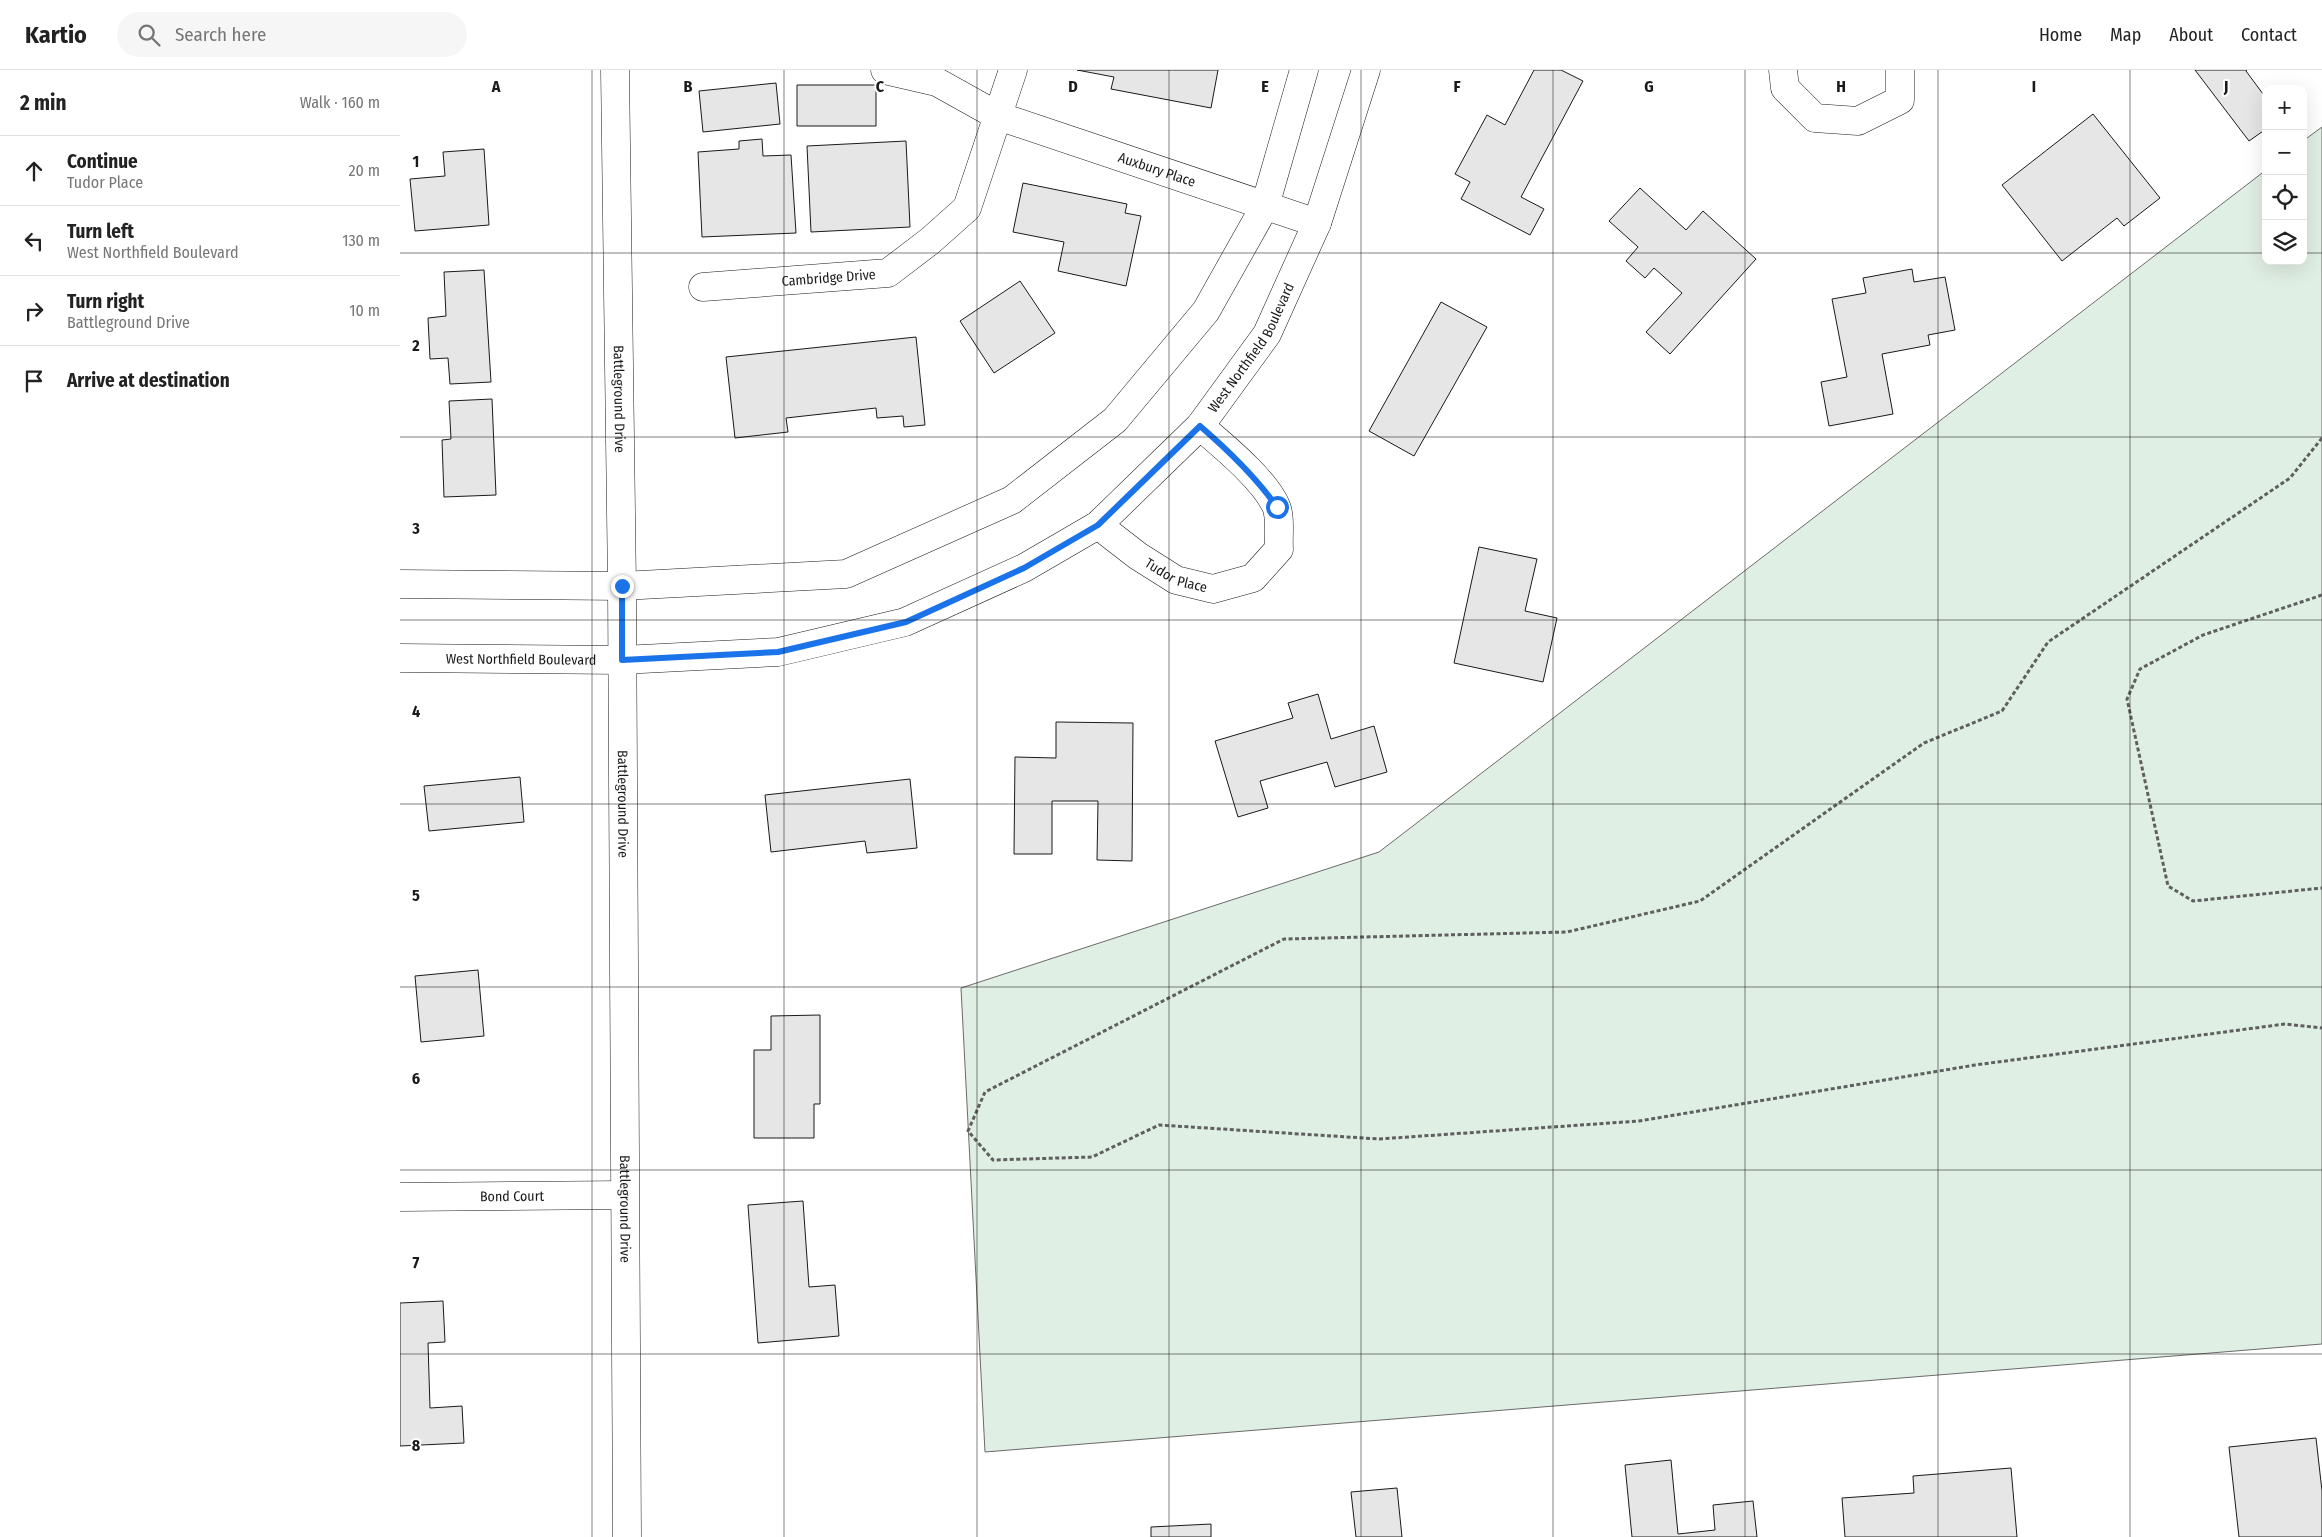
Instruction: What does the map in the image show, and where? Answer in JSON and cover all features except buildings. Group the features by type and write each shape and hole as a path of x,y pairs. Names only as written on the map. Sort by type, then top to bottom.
{"street":[{"name":"Battleground Drive","path":"615,70 622,586 627,1537"},
{"name":"Auxbury Place","path":"886,70 937,82 998,116 1317,222"},
{"name":"Cambridge Drive","path":"703,287 888,273 930,241 967,208 1013,70"},
{"path":"400,584 622,586 846,574 1012,500 1115,420 1206,311 1265,206 1304,70"},
{"name":"West Northfield Boulevard","path":"400,658 622,660 778,652 906,622 1024,568 1098,525 1200,426 1267,334 1317,222 1366,70"},
{"path":"1783,70 1785,88 1815,118 1858,121 1900,100 1900,70"},
{"name":"Tudor Place","path":"1098,525 1138,556 1176,580 1213,589 1253,578 1279,549 1277,507 1261,485 1231,452 1200,426"},
{"name":"Bond Court","path":"400,1197 624,1194"}],"path":[{"path":"2322,438 2290,478 2048,642 2002,711 1924,743 1700,901 1567,932 1284,939 985,1092 968,1131 993,1160 1092,1156 1159,1125 1379,1139 1639,1121 1984,1064 2285,1024 2322,1028"},
{"path":"2322,595 2195,640 2140,669 2127,699 2168,886 2194,901 2322,888"}],"green space":[{"path":"2322,127 2322,1344 985,1452 961,988 1379,852 2262,173 2262,265 2307,265 2307,138"}],"route":[{"path":"622,586 622,660 778,652 906,622 1024,568 1098,525 1200,426 1231,452 1261,485 1277,507"}]}
